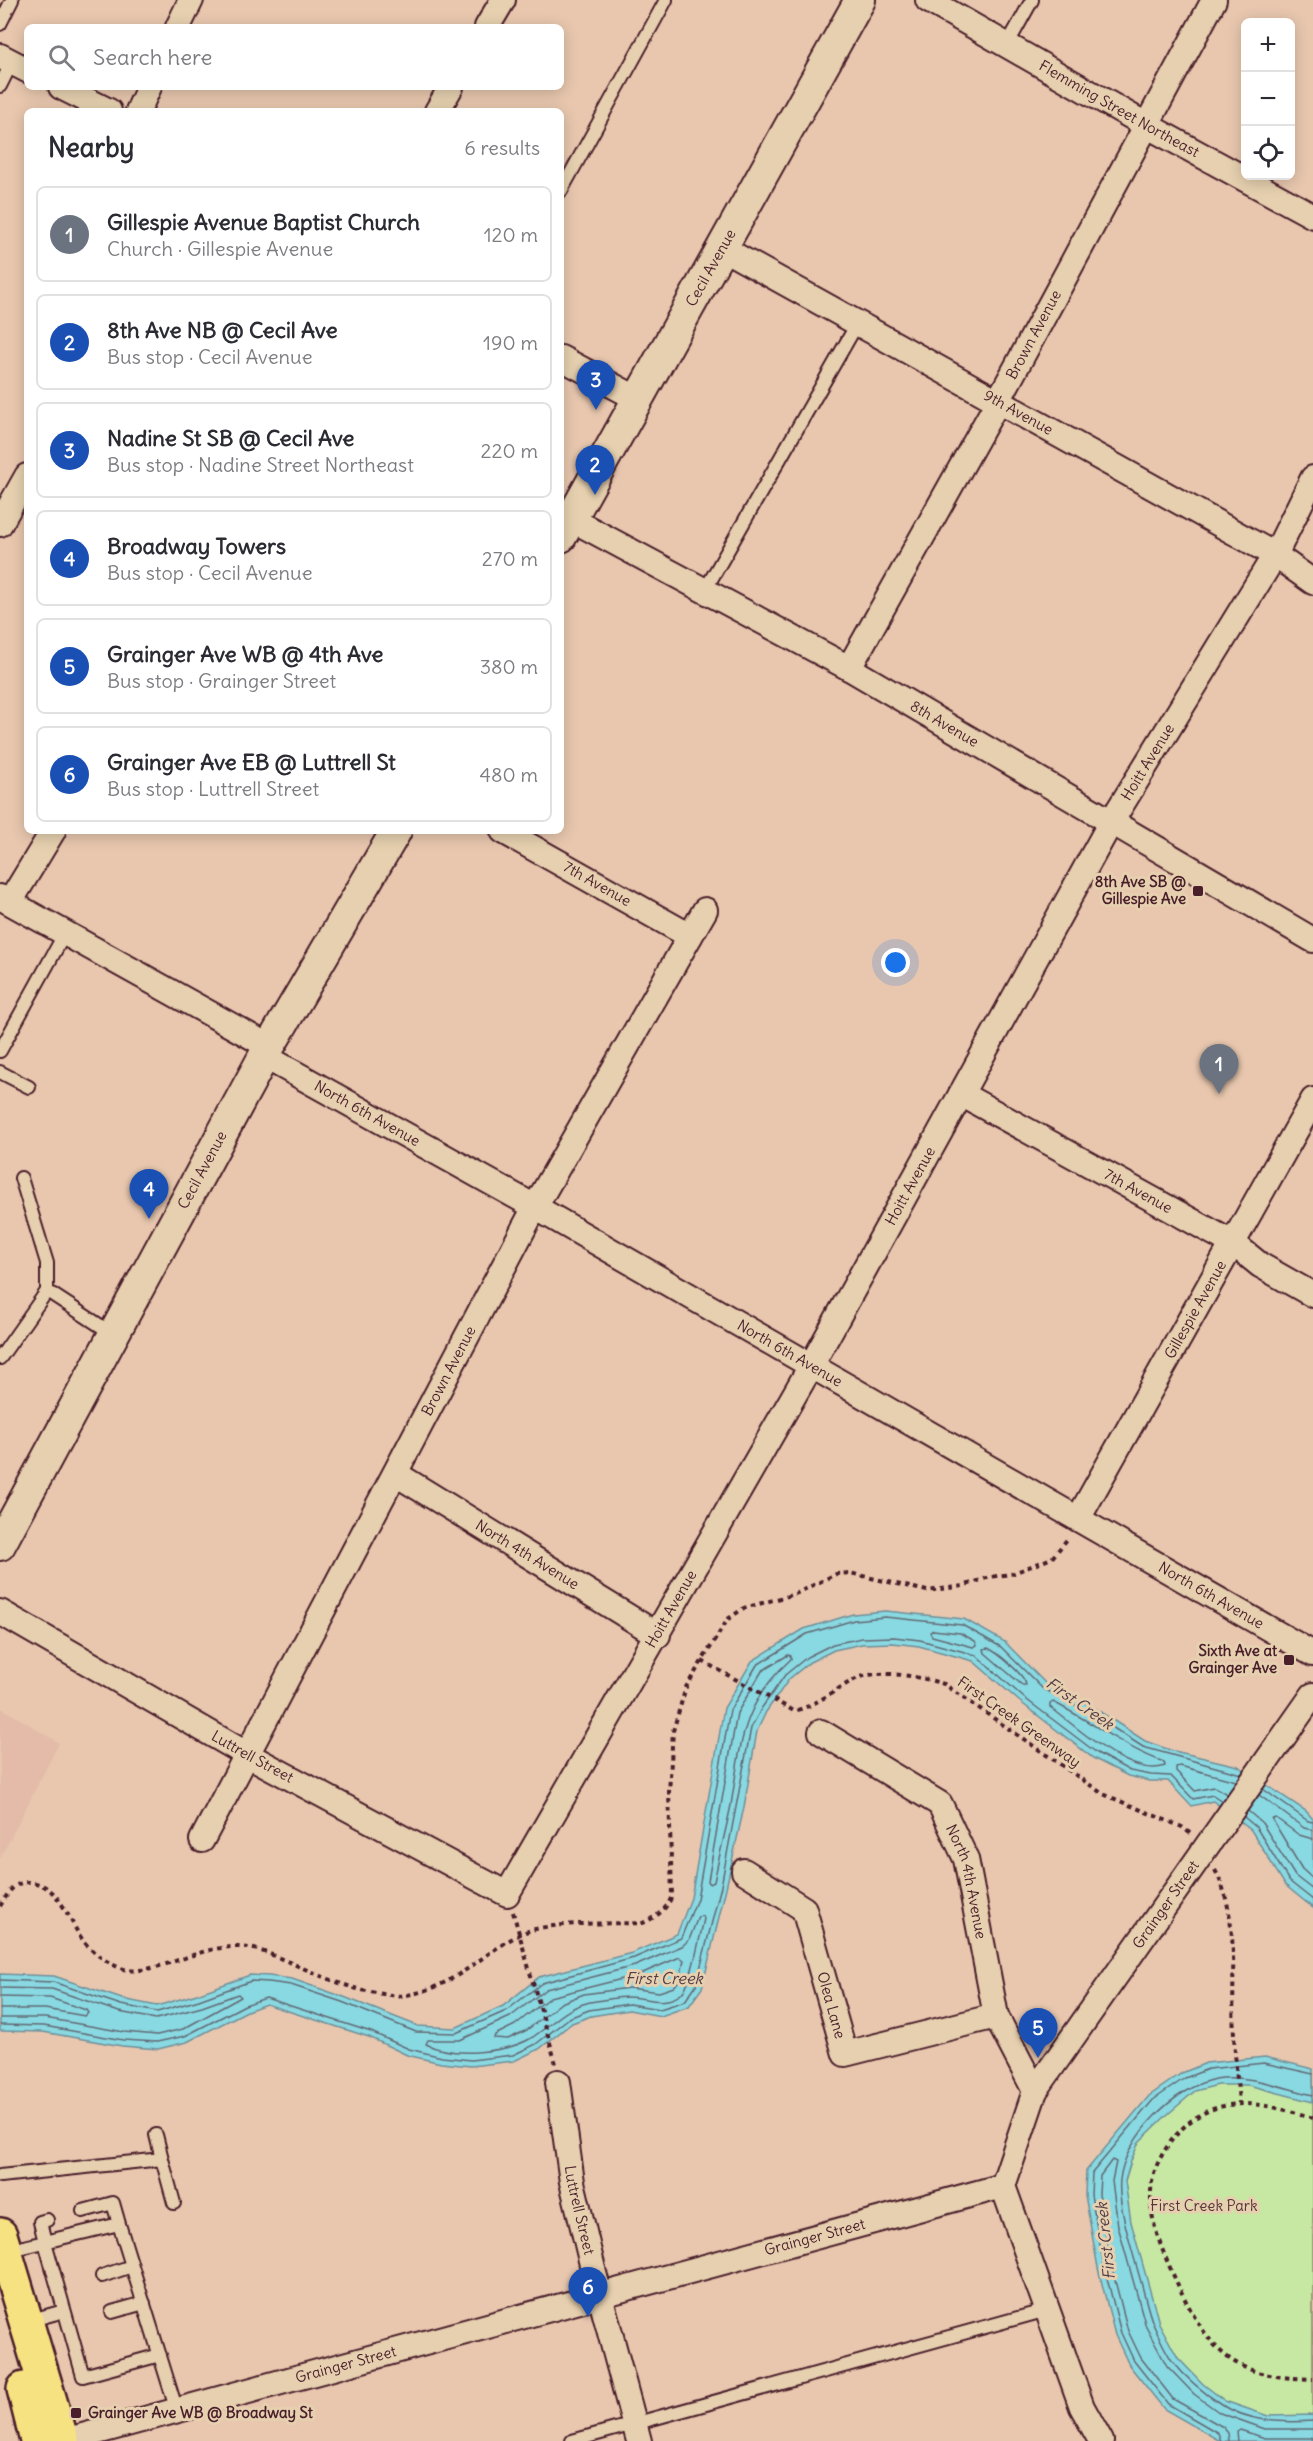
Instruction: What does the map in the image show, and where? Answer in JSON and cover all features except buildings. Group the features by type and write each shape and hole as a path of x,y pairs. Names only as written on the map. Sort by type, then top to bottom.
{"main road":[{"path":"5,2252 63,2441"},
{"path":"5,2252 11,2342 37,2441"}],"street":[{"path":"179,24 191,0"},
{"path":"489,24 503,0"},
{"name":"Cecil Avenue","path":"566,528 860,0"},
{"name":"Flemming Street Northeast","path":"928,0 1313,216"},
{"name":"Brown Avenue","path":"849,668 997,403 1214,0"},
{"path":"67,90 103,108"},
{"path":"139,108 148,90"},
{"path":"439,108 449,90"},
{"name":"9th Avenue","path":"722,248 997,403 1275,555 1313,582"},
{"path":"564,360 638,399"},
{"name":"Hoitt Avenue","path":"507,1894 811,1366 1111,822 1275,555 1313,478"},
{"path":"0,524 24,481"},
{"name":"8th Avenue","path":"566,528 705,590 849,668 1313,940"},
{"path":"5,899 50,834"},
{"name":"Cecil Avenue","path":"0,1545 267,1051 394,834"},
{"name":"7th Avenue","path":"508,834 690,936"},
{"name":"North 6th Avenue","path":"5,899 1313,1654"},
{"name":"Brown Avenue","path":"202,1840 535,1207 705,910"},
{"name":"7th Avenue","path":"961,1094 1234,1244 1260,1265 1313,1295"},
{"name":"Gillespie Avenue","path":"1078,1519 1313,1100"},
{"name":"North 4th Avenue","path":"396,1474 658,1635"},
{"name":"Luttrell Street","path":"0,1612 248,1755 507,1894"},
{"name":"Grainger Street","path":"63,2441 1003,2186 1035,2091 1313,1695"},
{"name":"North 4th Avenue","path":"821,1732 940,1804 966,1859 996,2016 1035,2091"},
{"name":"Olea Lane","path":"744,1871 804,1909 845,2054 996,2016"},
{"name":"Luttrell Street","path":"557,2072 572,2182 637,2433"},
{"path":"1003,2186 1082,2407 1101,2441"}],"lane":[{"path":"0,24 12,0"},
{"path":"564,186 666,0"},
{"path":"1007,45 1032,0"},
{"path":"0,86 13,63"},
{"path":"705,590 857,324"},
{"path":"0,1051 65,933"},
{"path":"0,1072 29,1087"},
{"path":"0,1358 47,1291 47,1263 21,1178"},
{"path":"47,1291 113,1334"},
{"path":"156,2135 174,2204"},
{"path":"0,2176 162,2159"},
{"path":"82,2211 112,2204 177,2411"},
{"path":"47,2220 40,2222 62,2287 64,2311 73,2323 83,2376 160,2355"},
{"path":"5,2252 119,2224"},
{"path":"102,2276 132,2266"},
{"path":"112,2312 144,2303"},
{"path":"572,2441 637,2433 1047,2310"},
{"path":"26,2321 64,2311"}],"path":[{"name":"First Creek Greenway","path":"702,1661 794,1711 804,1708 860,1677 894,1675 928,1679 944,1684 1103,1794 1182,1827 1194,1835 1202,1850"},
{"path":"1202,1850 1222,1883 1232,1943 1234,2035 1239,2103"},
{"path":"507,1894 557,2072"},
{"path":"1313,2118 1277,2107 1239,2103 1216,2107 1202,2114 1174,2137 1156,2164 1151,2183 1150,2201 1154,2220 1172,2272 1181,2292 1215,2346 1227,2357 1255,2372 1272,2376 1313,2379"}],"shaded area":[{"path":"0,1707 59,1743 0,1859"}],"green space":[{"name":"First Creek Park","path":"1313,2074 1313,2441 1173,2409 1098,2163 1170,2086"}],"water":[{"name":"First Creek","path":"885,1611 964,1619 1005,1642 1045,1683 1091,1706 1145,1741 1170,1750 1238,1766 1306,1811 1313,1819 1313,1908 1285,1885 1251,1830 1213,1801 1191,1806 1168,1781 1150,1781 1128,1776 1093,1758 1019,1701 973,1661 919,1646 893,1643 862,1644 834,1650 810,1662 789,1679 766,1712 757,1731 744,1807 702,1988 689,2006 661,2016 629,2010 591,2016 572,2023 539,2049 514,2061 471,2066 441,2063 407,2055 369,2037 266,2004 247,2011 187,2042 158,2049 122,2046 43,2032 0,2031 0,1974 54,1976 122,1999 157,2006 250,1975 269,1976 292,1979 418,2026 455,2028 503,2006 539,1977 632,1953 677,1934 691,1898 724,1708 752,1661 804,1629 853,1614"},
{"name":"First Creek","path":"1265,2057 1313,2069 1313,2102 1248,2085 1218,2085 1195,2091 1139,2142 1125,2181 1131,2222 1159,2323 1178,2358 1203,2384 1225,2401 1268,2416 1313,2415 1313,2441 1220,2441 1164,2409 1129,2365 1115,2335 1098,2268 1085,2195 1086,2171 1149,2096 1182,2073 1206,2063"}],"place":[{"name":"Nadine St SB @ Cecil Ave","path":"596,410"},
{"name":"8th Ave NB @ Cecil Ave","path":"595,495"},
{"name":"8th Ave SB @ Gillespie Ave","path":"1198,891"},
{"name":"Gillespie Avenue Baptist Church","path":"1219,1094"},
{"name":"Broadway Towers","path":"149,1219"},
{"name":"Sixth Ave at Grainger Ave","path":"1289,1660"},
{"name":"Grainger Ave WB @ 4th Ave","path":"1038,2058"},
{"name":"Grainger Ave EB @ Luttrell St","path":"588,2317"},
{"name":"Grainger Ave WB @ Broadway St","path":"76,2413"}]}
